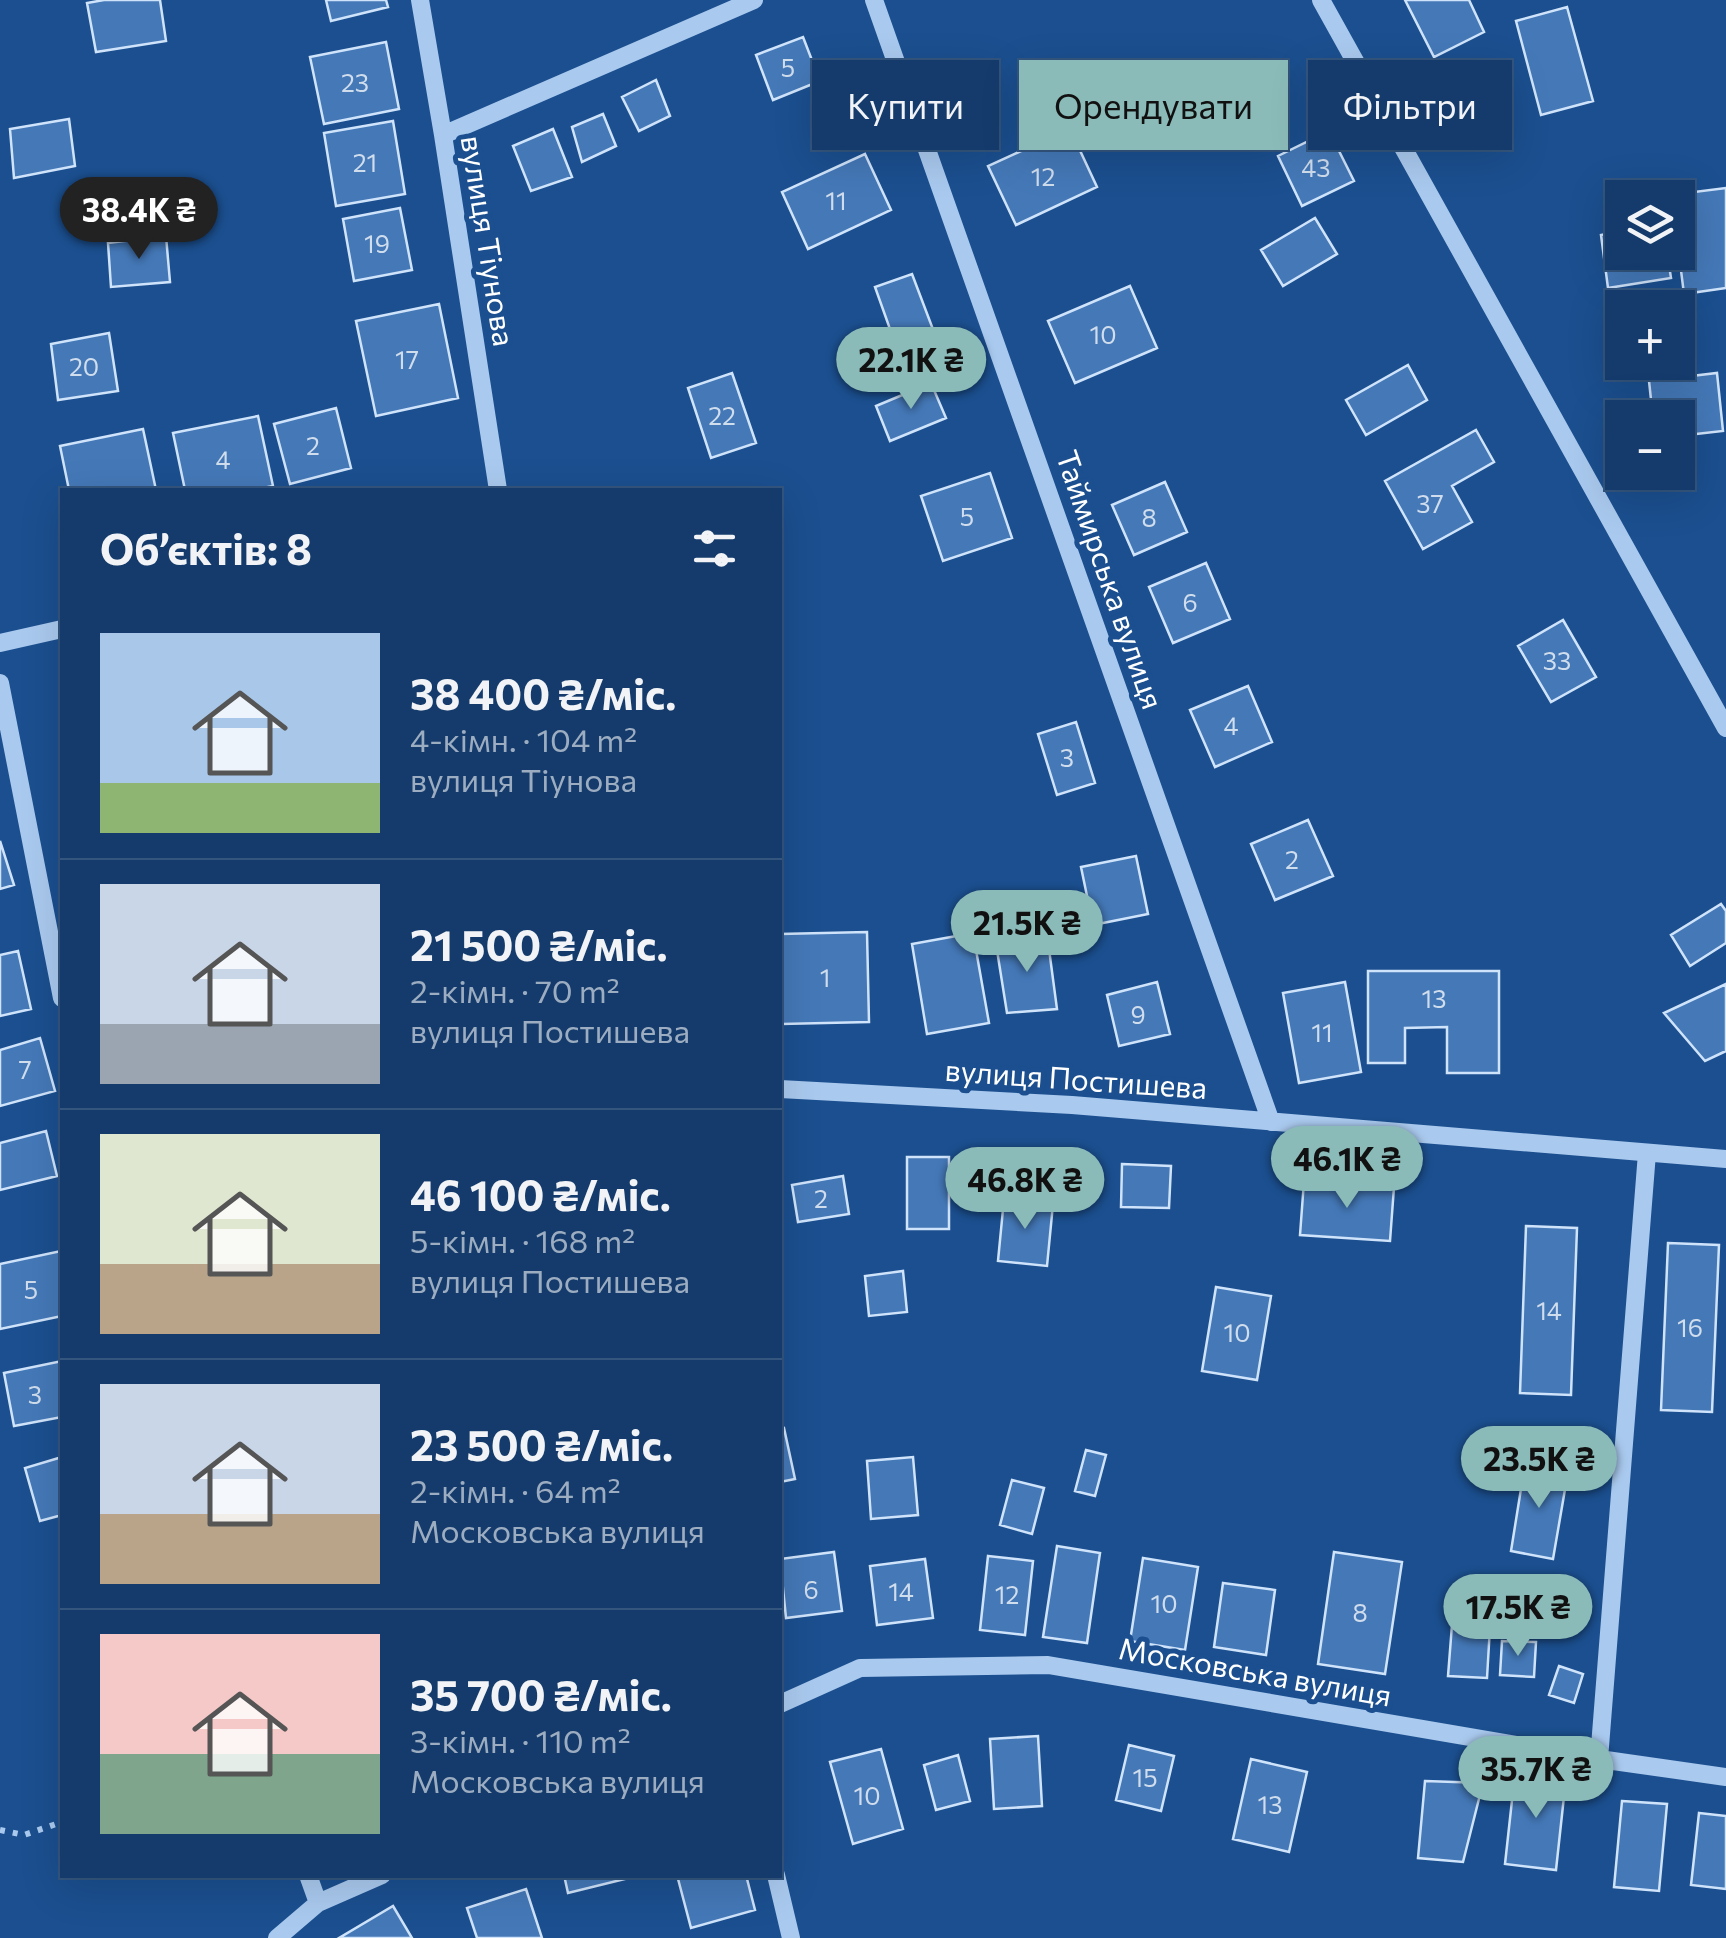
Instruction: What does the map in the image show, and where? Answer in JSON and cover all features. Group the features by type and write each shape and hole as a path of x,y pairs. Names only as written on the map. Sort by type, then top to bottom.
{"street":[{"name":"вулиця Тіунова","path":"420,0 498,488"},
{"path":"443,135 754,0"},
{"name":"Таймирська вулиця","path":"874,0 1272,1122"},
{"path":"1321,0 1726,728"},
{"path":"0,642 60,629"},
{"path":"0,683 60,988"},
{"name":"вулиця Постишева","path":"782,1090 1072,1105 1726,1159"},
{"path":"1599,1759 1648,1153"},
{"name":"Московська вулиця","path":"782,1703 860,1668 1048,1665 1726,1777"},
{"path":"309,1878 318,1903"},
{"path":"277,1938 318,1903 375,1878"},
{"path":"777,1878 791,1938"}],"path":[{"path":"0,1830 24,1835 60,1823"}],"building":[{"path":"160,0 166,41 96,52 87,3"},
{"path":"326,0 386,0 388,7 331,21"},
{"path":"1405,0 1469,0 1484,32 1434,57"},
{"path":"1567,7 1593,101 1541,115 1516,21"},
{"path":"803,37 812,60 812,84 773,100 756,55"},
{"path":"386,42 399,109 324,124 310,57"},
{"path":"656,80 670,116 639,131 622,97"},
{"path":"603,114 616,146 582,162 572,127"},
{"path":"69,119 75,166 14,178 10,129"},
{"path":"393,121 405,194 336,206 324,133"},
{"path":"553,129 572,177 531,191 513,146"},
{"path":"1308,141 1308,150 1338,150 1354,181 1302,206 1278,156"},
{"path":"1023,150 1080,150 1097,187 1016,225 988,166"},
{"path":"865,154 891,210 808,249 782,192"},
{"path":"1726,188 1726,288 1683,290 1681,270 1695,270 1695,192"},
{"path":"400,208 412,270 354,281 343,219"},
{"path":"1315,218 1337,254 1283,286 1261,250"},
{"path":"166,236 170,282 111,287 108,243"},
{"path":"1606,270 1670,270 1671,278 1608,288"},
{"path":"912,274 934,332 896,346 875,287"},
{"path":"1130,286 1157,348 1075,383 1048,321"},
{"path":"439,304 458,398 376,416 356,321"},
{"path":"109,333 118,391 58,400 51,344"},
{"path":"1408,365 1427,400 1366,435 1346,400"},
{"path":"732,373 756,443 711,458 688,388"},
{"path":"1717,373 1723,431 1695,434 1695,400 1651,400 1649,381 1695,380 1695,376"},
{"path":"931,383 946,418 890,441 876,406"},
{"path":"336,408 351,468 290,484 274,424"},
{"path":"258,416 273,486 185,488 173,433"},
{"path":"143,429 156,488 69,488 60,446"},
{"path":"1476,430 1494,462 1452,486 1472,522 1423,549 1385,481"},
{"path":"990,473 1012,538 943,561 921,496"},
{"path":"1165,482 1187,532 1134,555 1112,505"},
{"path":"1206,563 1230,619 1173,643 1149,587"},
{"path":"1563,620 1596,677 1551,702 1518,646"},
{"path":"1248,686 1272,742 1215,767 1190,710"},
{"path":"1076,722 1095,783 1057,795 1038,734"},
{"path":"1308,820 1333,876 1275,900 1251,844"},
{"path":"0,841 14,885 0,889"},
{"path":"1136,856 1148,914 1093,925 1081,867"},
{"path":"1721,904 1726,911 1726,943 1690,966 1671,935"},
{"path":"867,932 869,1022 782,1024 782,934"},
{"path":"973,933 989,1023 927,1034 912,944"},
{"path":"1047,934 1057,1009 1007,1013 996,944"},
{"path":"18,951 31,1009 0,1016 0,955"},
{"path":"1368,971 1499,971 1499,1073 1447,1073 1447,1027 1405,1028 1405,1063 1368,1063"},
{"path":"1157,982 1170,1034 1119,1046 1107,995"},
{"path":"1345,982 1361,1072 1299,1083 1283,993"},
{"path":"1726,984 1726,1051 1705,1061 1664,1013"},
{"path":"40,1038 55,1091 0,1106 0,1050"},
{"path":"46,1131 57,1176 0,1190 0,1143"},
{"path":"907,1157 949,1157 949,1229 907,1229"},
{"path":"1122,1164 1171,1166 1169,1208 1121,1207"},
{"path":"843,1176 849,1214 798,1222 792,1185"},
{"path":"1304,1181 1394,1187 1390,1241 1300,1235"},
{"path":"1004,1199 1053,1204 1047,1266 998,1261"},
{"path":"1526,1226 1577,1228 1571,1395 1520,1393"},
{"path":"1668,1243 1719,1245 1712,1412 1661,1410"},
{"path":"60,1251 60,1316 0,1329 0,1264"},
{"path":"903,1271 907,1312 869,1316 865,1276"},
{"path":"1216,1287 1271,1296 1257,1380 1202,1371"},
{"path":"60,1361 60,1417 14,1426 4,1373"},
{"path":"782,1428 795,1479 782,1482"},
{"path":"1086,1450 1106,1455 1095,1496 1075,1491"},
{"path":"913,1457 918,1515 871,1519 867,1461"},
{"path":"60,1458 60,1516 40,1521 25,1468"},
{"path":"1525,1464 1568,1472 1553,1559 1511,1551"},
{"path":"1012,1480 1044,1488 1032,1534 1000,1525"},
{"path":"1057,1546 1100,1553 1087,1643 1043,1637"},
{"path":"834,1552 842,1611 786,1618 782,1559"},
{"path":"1334,1552 1402,1562 1385,1674 1318,1664"},
{"path":"988,1556 1033,1561 1025,1635 980,1630"},
{"path":"1143,1558 1198,1567 1185,1650 1130,1641"},
{"path":"925,1559 933,1618 877,1625 870,1566"},
{"path":"1223,1583 1275,1590 1266,1655 1214,1647"},
{"path":"1452,1625 1490,1627 1487,1678 1448,1676"},
{"path":"1502,1641 1536,1642 1534,1677 1500,1675"},
{"path":"1559,1666 1583,1674 1574,1703 1549,1695"},
{"path":"1038,1736 1042,1806 994,1809 990,1739"},
{"path":"1129,1745 1174,1756 1161,1811 1116,1800"},
{"path":"881,1749 903,1829 853,1844 830,1762"},
{"path":"958,1755 970,1801 936,1810 924,1765"},
{"path":"1251,1759 1307,1772 1289,1852 1233,1839"},
{"path":"1515,1773 1566,1778 1556,1870 1505,1864"},
{"path":"1425,1781 1483,1783 1463,1862 1418,1858"},
{"path":"1622,1801 1667,1804 1659,1891 1614,1887"},
{"path":"1699,1813 1726,1816 1726,1889 1691,1885"},
{"path":"565,1878 629,1878 568,1893"},
{"path":"678,1878 747,1878 755,1910 691,1928"},
{"path":"526,1889 542,1938 477,1938 467,1908"},
{"path":"393,1906 412,1938 339,1938"}]}
